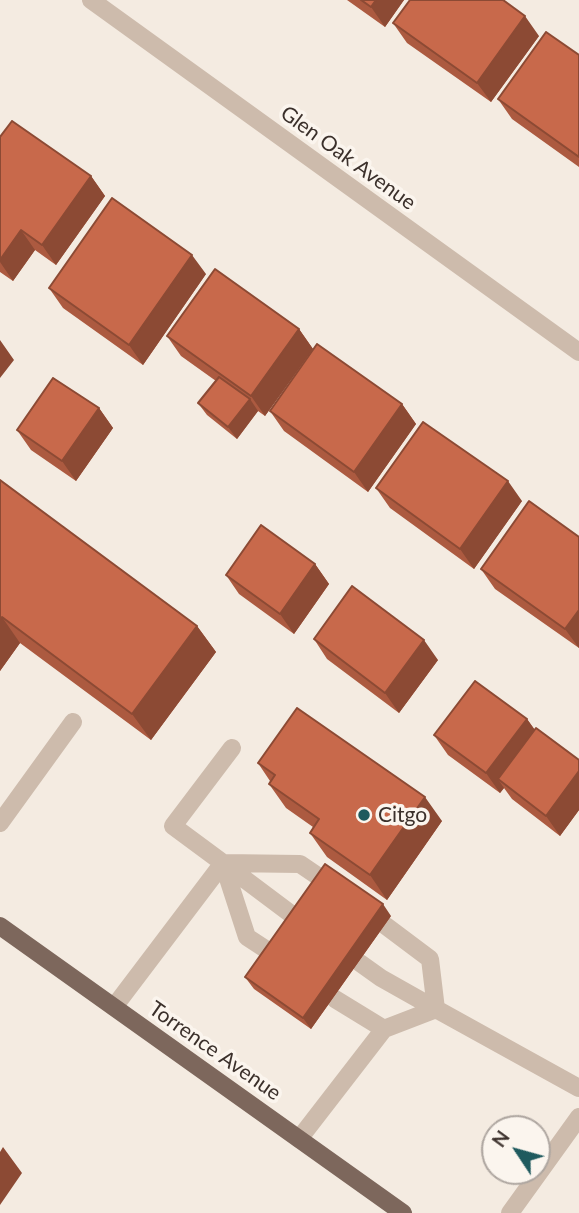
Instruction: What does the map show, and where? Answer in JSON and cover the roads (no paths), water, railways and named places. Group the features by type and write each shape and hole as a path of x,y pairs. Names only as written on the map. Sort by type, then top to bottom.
{"main road":[{"name":"Torrence Avenue","path":"0,926 403,1213"}],"street":[{"name":"Glen Oak Avenue","path":"91,0 579,352"},
{"path":"0,823 73,722"},
{"path":"232,748 173,826 299,920"},
{"path":"223,863 300,864 325,881"},
{"path":"223,863 247,937 273,954"},
{"path":"114,1007 223,863"},
{"path":"386,926 430,959 436,1009"},
{"path":"360,963 381,978 579,1087"},
{"path":"335,999 384,1029"},
{"path":"299,1139 384,1029 436,1009"},
{"path":"510,1213 579,1117"}],"place":[{"name":"Citgo","path":"364,815"}]}
